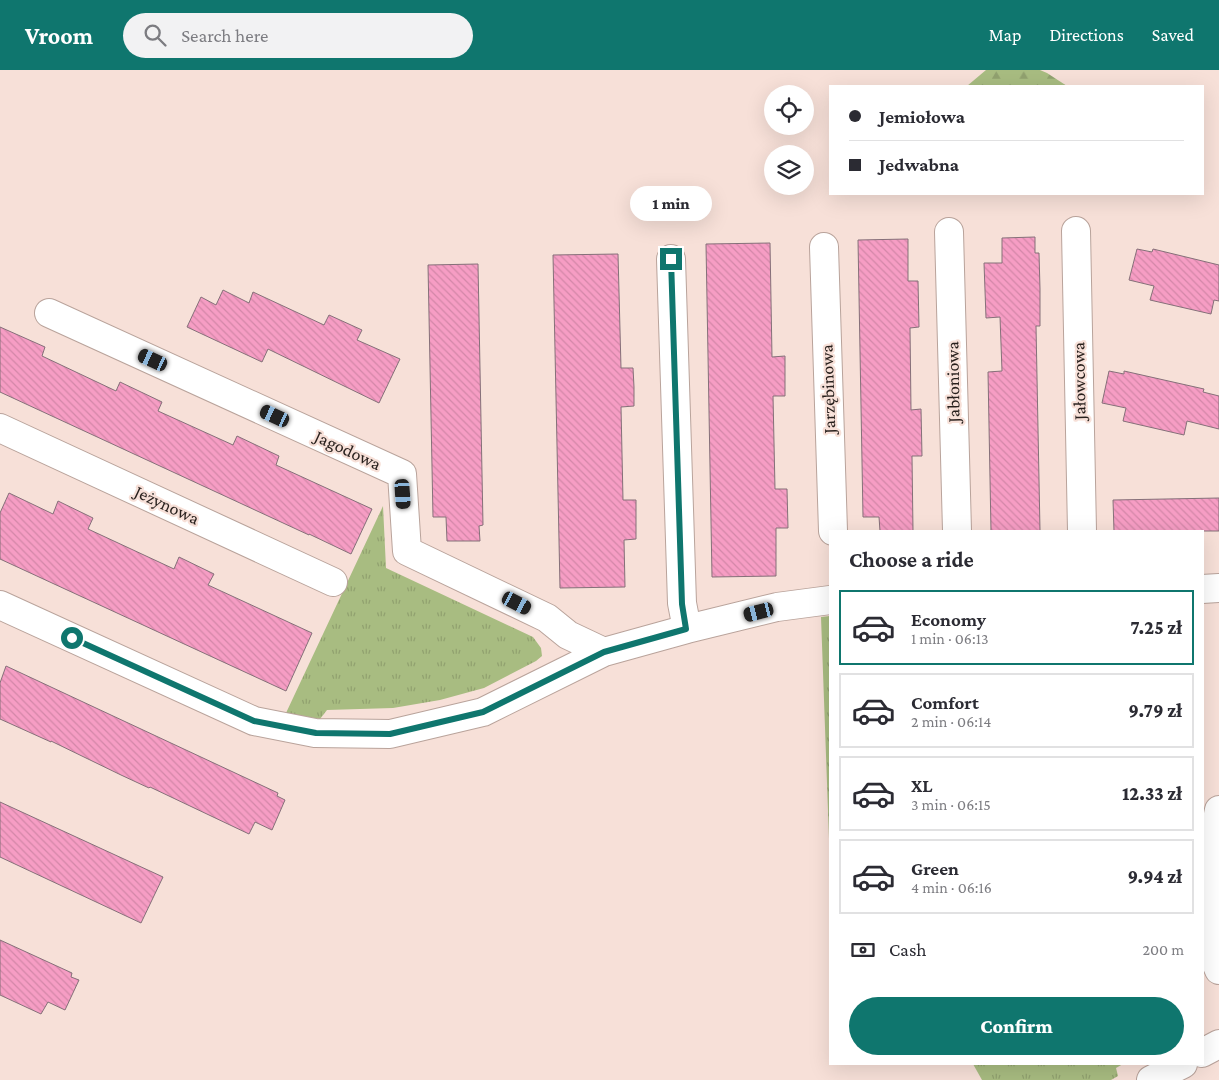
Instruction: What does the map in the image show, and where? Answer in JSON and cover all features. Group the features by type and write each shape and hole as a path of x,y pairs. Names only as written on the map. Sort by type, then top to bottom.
{"street":[{"name":"Jałowcowa","path":"1076,231 1082,530"},
{"name":"Jabłoniowa","path":"949,232 957,530"},
{"name":"Jarzębinowa","path":"824,247 833,530"},
{"path":"671,259 682,604 686,629"},
{"name":"Jagodowa","path":"49,313 402,474 407,551 547,618 568,635 604,652"},
{"name":"Jeżynowa","path":"1,432 333,582"},
{"path":"1204,589 1219,588"},
{"path":"0,606 254,721 316,733 390,734 483,712 604,652 686,629 777,607 829,600"},
{"path":"1219,810 1207,894 1210,943 1219,970"},
{"path":"1204,1052 1219,1044"},
{"path":"1151,1080 1181,1065"}],"green space":[{"path":"986,70 1040,70 1065,85 968,85"},
{"path":"383,506 386,568 533,637 541,648 542,656 484,688 440,700 393,708 327,710 320,719 286,713"},
{"path":"829,616 829,838 821,617"},
{"path":"974,1065 1121,1065 1116,1068 1118,1076 1111,1080 982,1080"}],"building":[{"path":"1035,237 1035,253 1039,253 1040,326 1036,326 1040,530 991,530 988,372 1002,371 1000,317 986,318 984,263 1002,263 1002,238"},
{"path":"908,239 908,281 918,281 919,327 910,328 911,410 921,409 922,456 912,456 913,530 880,530 879,517 863,517 858,240"},
{"path":"770,243 772,357 785,356 785,396 773,396 775,489 787,489 788,528 776,528 776,576 712,577 706,244"},
{"path":"1137,249 1152,252 1153,249 1219,265 1219,301 1214,300 1211,314 1150,300 1154,286 1129,280"},
{"path":"618,254 621,368 633,368 634,387 634,406 621,407 623,500 636,500 636,539 624,540 625,587 560,588 553,255"},
{"path":"478,264 483,525 479,526 480,541 447,541 446,517 433,517 428,265"},
{"path":"223,290 249,303 253,292 324,325 329,315 362,330 357,340 400,359 379,403 268,349 262,362 187,327 201,297 216,305"},
{"path":"0,327 45,347 42,356 116,391 120,382 162,402 158,411 233,445 237,436 279,456 276,465 372,509 351,554 0,392"},
{"path":"1109,371 1124,374 1124,371 1204,389 1203,392 1219,396 1219,429 1187,421 1184,435 1123,421 1126,408 1102,403"},
{"path":"9,493 53,514 58,501 93,518 88,529 174,569 179,557 214,574 208,585 312,633 286,691 0,559 0,513"},
{"path":"1219,498 1219,531 1114,530 1113,500"},
{"path":"6,666 278,793 277,796 285,800 272,830 255,822 249,834 0,719 0,683"},
{"path":"0,802 163,877 141,923 0,857"},
{"path":"0,940 72,973 71,977 79,980 65,1010 48,1002 41,1014 0,995"}],"route":[{"path":"72,638 254,721 316,733 390,734 483,712 604,652 686,629 682,604 671,259"}]}
